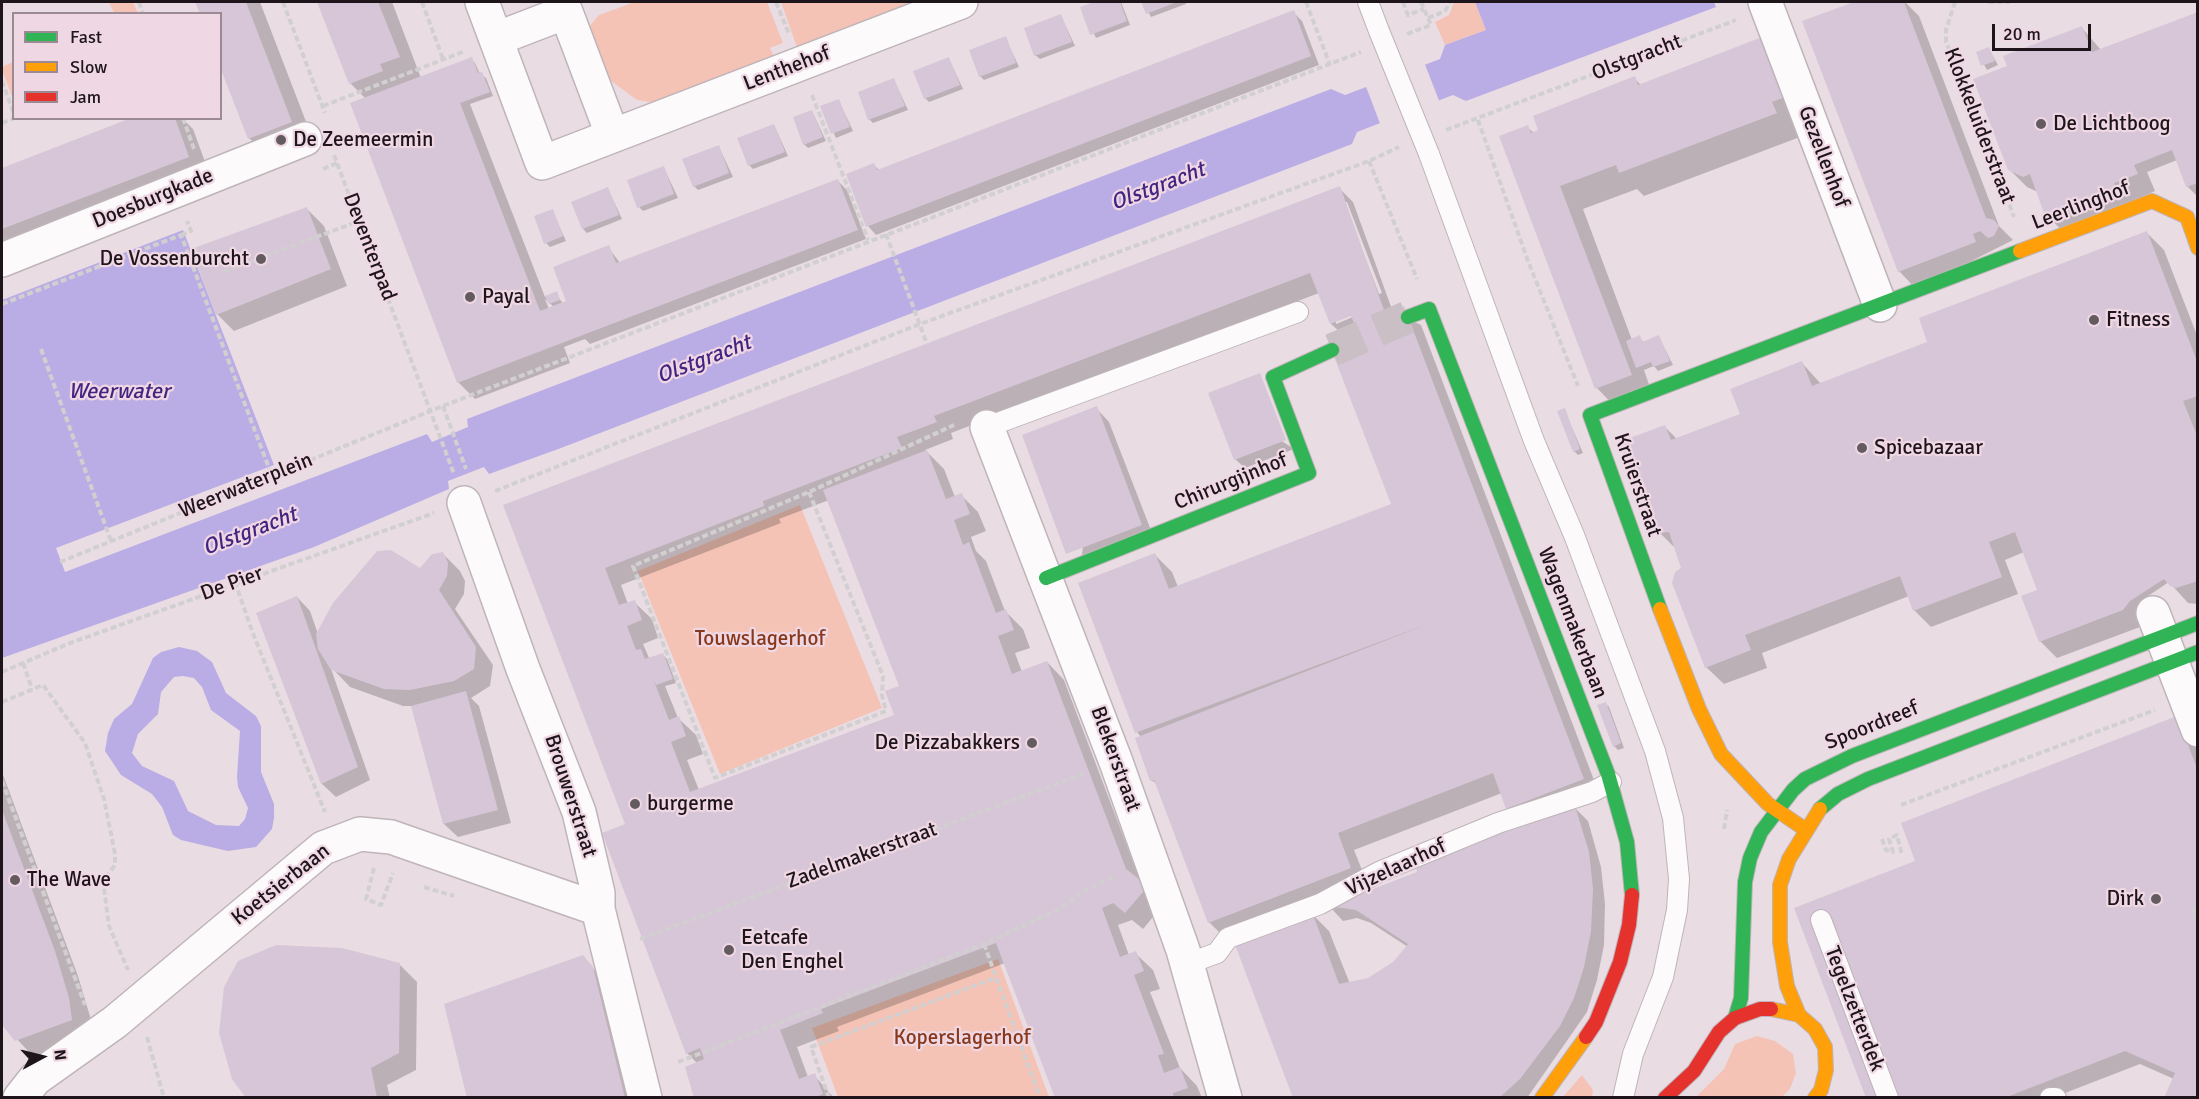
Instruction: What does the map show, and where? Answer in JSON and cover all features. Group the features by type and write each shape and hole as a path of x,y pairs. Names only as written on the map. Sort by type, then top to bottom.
{"street":[{"name":"Lenthehof","path":"482,2 542,163 612,134 961,2"},
{"name":"Gezellenhof","path":"1766,5 1880,305"},
{"path":"496,39 566,12 612,134"},
{"name":"Doesburgkade","path":"2,260 322,136"},
{"name":"Leerlinghof","path":"2026,250 2152,201 2187,217 2198,248"},
{"path":"1590,415 2026,250"},
{"path":"1408,317 1429,309"},
{"name":"Wagenmakerbaan","path":"1429,309 1611,782 1627,842 1632,892 1629,925 1620,962 1596,1022 1574,1057 1542,1098"},
{"name":"Chirurgijnhof","path":"1046,578 1309,473 1273,377 1332,350"},
{"name":"Kruierstraat","path":"1590,415 1646,574 1698,710 1721,754 1777,810 1806,830"},
{"name":"Blekerstraat","path":"972,425 1046,578 1116,762 1187,964 1225,1098"},
{"name":"Brouwerstraat","path":"463,486 524,669 579,812 598,893 598,909 645,1098"},
{"name":"Spoordreef","path":"1799,1016 1787,986 1778,914 1783,877 1789,859 1818,811 1838,794 1860,783 2171,641 2198,623"},
{"path":"2171,641 2185,698 2198,730"},
{"name":"Spoordreef","path":"1735,1018 1741,998 1745,882 1750,858 1761,832 1805,779 1836,762 2171,641"},
{"name":"Koetsierbaan","path":"20,1098 35,1079 95,1034 115,1022 323,848 360,834 391,837 598,909"},
{"path":"1665,1098 1694,1071 1719,1032 1735,1018 1760,1009 1779,1010 1799,1016 1815,1029 1825,1047 1826,1070 1823,1093"}],"lane":[{"path":"1368,2 1429,154 1534,441 1574,535 1655,751 1673,818 1679,879 1675,921 1663,977 1640,1033 1626,1079 1623,1098"},
{"path":"972,425 1298,312"},
{"name":"Vijzelaarhof","path":"1187,964 1217,953 1228,938 1320,904 1378,873 1498,823 1592,792 1611,782"},
{"name":"Tegelzetterdek","path":"1821,921 1888,1098"},
{"path":"2050,1098 2055,1095 2056,1098"}],"path":[{"name":"Deventerpad","path":"283,2 323,106 322,136 359,221 437,427 463,486"},
{"path":"422,2 443,59"},
{"path":"431,411 868,240 1330,65 1306,2"},
{"path":"1403,2 1408,15 1424,9"},
{"path":"1428,18 1445,11 1450,2"},
{"name":"Klokkeluiderstraat","path":"1955,2 1946,30 1946,42 2026,250"},
{"path":"1988,2 2010,2"},
{"name":"Olstgracht","path":"1442,132 1478,120 1766,5"},
{"path":"323,106 496,39"},
{"path":"800,64 868,240"},
{"path":"2,81 12,108"},
{"name":"Kruierstraat","path":"1478,120 1528,261 1590,415"},
{"path":"442,406 463,486 920,324 1369,160 1401,146"},
{"path":"1369,160 1429,309"},
{"path":"2,304 191,231 187,220"},
{"path":"223,272 359,221"},
{"path":"886,234 927,344"},
{"path":"181,235 272,476"},
{"path":"41,349 111,541"},
{"name":"Weerwaterplein","path":"60,562 431,411"},
{"path":"809,492 883,676 882,694 886,711 715,778 633,566 929,439 972,425"},
{"name":"De Pier","path":"2,672 236,582 463,486"},
{"path":"236,582 261,653 326,813 330,817"},
{"path":"23,663 32,689"},
{"path":"2,702 43,685 85,742 104,799 116,854 115,865 103,881 109,926 130,976"},
{"path":"1895,807 2185,698"},
{"name":"Zadelmakerstraat","path":"609,951 1116,762"},
{"path":"2,781 95,1034"},
{"path":"1882,839 1886,850 1893,852 1889,839 1897,835 1902,855"},
{"path":"375,862 366,899 381,905 393,873"},
{"path":"678,1062 984,944 1060,909 1081,892 1116,875"},
{"path":"2198,908 2193,910 2198,922"},
{"path":"984,944 1040,1098"},
{"path":"829,1098 811,1047 995,978"},
{"path":"146,1031 164,1098"}],"green space":[{"path":"109,2 133,2 138,12 114,12"},
{"path":"635,2 767,2 783,43 770,48 776,61 656,103 637,100 603,75 588,28 599,15"},
{"path":"781,2 928,2 799,53"},
{"path":"1454,2 1475,2 1486,30 1445,45 1435,22 1449,15"},
{"path":"12,62 12,96 2,70 2,67"},
{"name":"Touwslagerhof","path":"800,505 882,708 720,774 638,571"},
{"name":"Koperslagerhof","path":"998,959 1049,1097 838,1097 812,1028"},
{"path":"1757,1036 1775,1041 1793,1054 1796,1073 1790,1089 1782,1097 1696,1097 1724,1069 1735,1044"},
{"path":"1582,1075 1593,1090 1592,1097 1562,1098"}],"water":[{"name":"Weerwater","path":"1475,2 1714,2 1716,7 1466,101 1453,95 1357,132 1352,144 561,448 489,474 484,467 448,481 449,489 314,547 2,658 2,300 183,230 274,465 56,548 65,572 427,434 432,442 468,427 467,419 1331,89 1345,95 1440,59 1445,45 1486,30"},
{"path":"179,647 197,651 212,662 226,693 256,716 261,726 261,772 274,804 274,818 272,829 256,847 228,851 181,840 173,835 162,807 152,794 121,775 105,751 108,733 114,719 132,704 153,658 161,652","holes":["174,677 194,678 202,687 211,710 240,731 238,787 248,808 245,819 239,826 216,825 188,811 174,781 142,766 132,753 138,734 158,714 161,692"]}],"pier":[{"path":"1424,62 1440,103 1381,126 1365,84"}],"building":[{"path":"195,2 246,2 292,122 248,139 222,72 222,12 199,12"},
{"path":"317,2 378,2 400,57 380,64 383,71 349,84"},
{"path":"1094,2 1120,2 1127,21 1090,35 1080,7"},
{"path":"1141,2 1177,2 1146,14"},
{"path":"1854,2 1904,2 1986,218 1994,220 1999,226 1994,236 1988,238 1980,231 1973,234 1976,242 1898,272 1802,21"},
{"path":"1294,10 1311,56 866,227 846,174 874,163 877,170"},
{"path":"2198,12 2198,183 2186,187 2172,150 2134,165 2138,174 2114,183 2116,189 2045,216 2030,174 2023,177 2008,170 1973,79 2007,66 2003,56 2082,26 2092,52"},
{"path":"1061,14 1072,42 1034,56 1024,28"},
{"path":"1006,36 1016,63 979,77 969,50"},
{"path":"1762,37 1785,97 1772,102 1777,113 1619,173 1616,165 1560,186 1632,375 1595,389 1499,136 1528,125 1531,133 1538,130 1533,116 1635,76 1638,85"},
{"path":"1989,47 1995,61 1981,66 1976,52"},
{"path":"472,57 478,73 482,72 490,92 460,103 540,311 566,301 553,267 609,245 616,263 838,179 858,230 457,383 350,103"},
{"path":"949,57 960,85 924,99 913,71"},
{"path":"894,78 905,106 868,120 858,92"},
{"path":"839,99 850,127 831,134 820,106"},
{"path":"812,110 823,137 803,145 793,117"},
{"path":"126,120 176,120 189,157 2,229 2,168"},
{"path":"774,124 785,152 748,166 737,138"},
{"path":"719,145 729,173 693,187 682,159"},
{"path":"664,166 674,194 637,208 627,180"},
{"path":"1340,186 1385,313 1404,306 1584,779 1506,809 1493,773 1338,833 1351,868 1208,923 1154,780 1150,781 1135,738 1433,622 1135,733 1078,583 1155,553 1169,589 1391,504 1326,336 1355,325 1351,316 1330,324 1310,273 934,416 937,422 897,437 902,448 763,501 764,506 605,568 619,605 635,600 642,620 627,626 636,650 641,649 645,659 663,653 673,679 656,685 652,676 669,720 679,716 686,736 671,742 690,792 894,715 885,691 899,686 823,490 927,450 946,499 962,493 970,514 954,520 963,545 969,542 996,613 1006,609 1014,630 998,636 1012,674 1047,661 1126,869 1148,886 1125,913 1113,903 1102,908 1120,957 1136,951 1144,971 1134,975 1164,1054 1158,1055 1164,1073 1180,1067 1188,1088 1173,1093 1174,1098 1055,1098 996,943 821,1009 823,1013 780,1030 799,1079 815,1073 823,1094 812,1098 694,1098 685,1067 704,1059 700,1048 686,1054 602,833 625,824 503,505"},
{"path":"608,187 619,215 582,229 571,202"},
{"name":"De Vossenburcht","path":"307,207 331,269 216,315 191,249"},
{"path":"553,209 563,236 544,244 534,216"},
{"path":"2147,231 2198,364 2198,396 2183,401 2198,438 2198,581 2176,588 2170,586 2164,579 2130,601 2123,610 2039,642 2021,596 2037,590 2015,532 1989,542 2002,577 1913,611 1900,576 1745,635 1751,650 1705,668 1672,583 1675,572 1681,568 1669,532 1659,533 1652,527 1619,442 1665,425 1671,440 1740,414 1730,389 1802,361 1812,386 1927,342 1919,318"},
{"path":"557,291 560,300 549,304 545,296"},
{"path":"1640,335 1642,342 1659,335 1670,361 1653,367 1651,362 1636,368 1626,341"},
{"path":"1260,373 1286,440 1234,460 1208,393"},
{"path":"1097,406 1142,525 1066,554 1022,435"},
{"path":"1565,408 1580,449 1573,452 1557,411"},
{"path":"391,550 420,568 432,554 443,552 448,563 447,576 439,590 476,647 474,669 454,681 410,690 384,689 331,670 318,649 316,634 333,603 377,551"},
{"path":"297,596 358,767 321,784 256,613"},
{"path":"466,691 498,810 443,824 411,706"},
{"path":"1606,702 1621,743 1613,747 1597,705"},
{"path":"2177,716 2198,771 2198,1098 2164,1098 2175,1073 2125,1051 2004,1098 1866,1098 1794,908 1915,861 1901,823"},
{"path":"1575,806 1589,852 1593,889 1591,931 1584,967 1574,998 1560,1026 1520,1079 1499,1098 1293,1098 1234,942 1312,912 1339,984 1368,978 1393,962 1408,944 1356,910 1329,906 1417,872 1416,867 1484,841 1482,836 1505,827 1507,832"},
{"name":"The Wave","path":"2,810 55,951 69,998 72,1020 15,1041 2,1025"},
{"path":"276,945 342,948 400,963 399,1053 371,1068 377,1098 246,1098 232,1079 219,1033 224,987 238,961"},
{"path":"583,955 593,967 625,1098 467,1098 444,1004"}],"tunnel":[{"path":"1332,350 1408,317"}],"traffic: fast":[{"path":"1660,609 1590,415 2020,251"},
{"path":"1408,317 1429,309 1608,774 1627,842 1632,895"},
{"path":"1046,578 1309,473 1273,377 1332,350"},
{"path":"1735,1018 1741,998 1745,882 1750,858 1761,832 1793,790 1805,779 1852,756 2198,623"},
{"path":"1820,809 1838,794 1868,779 2198,652"}],"traffic: slow":[{"path":"2020,251 2152,201 2187,217 2198,248"},
{"path":"1660,609 1699,709 1721,754 1768,804 1806,830"},
{"path":"1799,1015 1787,986 1780,942 1780,885 1789,859 1820,809"},
{"path":"1771,1009 1799,1015 1815,1029 1825,1047 1826,1070 1821,1090 1815,1098"},
{"path":"1542,1098 1586,1037"}],"traffic: jam":[{"path":"1586,1037 1596,1022 1620,962 1629,925 1632,895"},
{"path":"1665,1098 1694,1071 1719,1032 1735,1018 1760,1009 1771,1009"}],"place":[{"name":"De Lichtboog","path":"2041,124"},
{"name":"De Zeemeermin","path":"281,140"},
{"name":"De Vossenburcht","path":"261,259"},
{"name":"Payal","path":"470,297"},
{"name":"Fitness","path":"2094,320"},
{"name":"Spicebazaar","path":"1862,448"},
{"name":"De Pizzabakkers","path":"1032,743"},
{"name":"burgerme","path":"635,804"},
{"name":"The Wave","path":"15,880"},
{"name":"Dirk","path":"2156,899"},
{"name":"Eetcafe Den Enghel","path":"729,950"}]}
